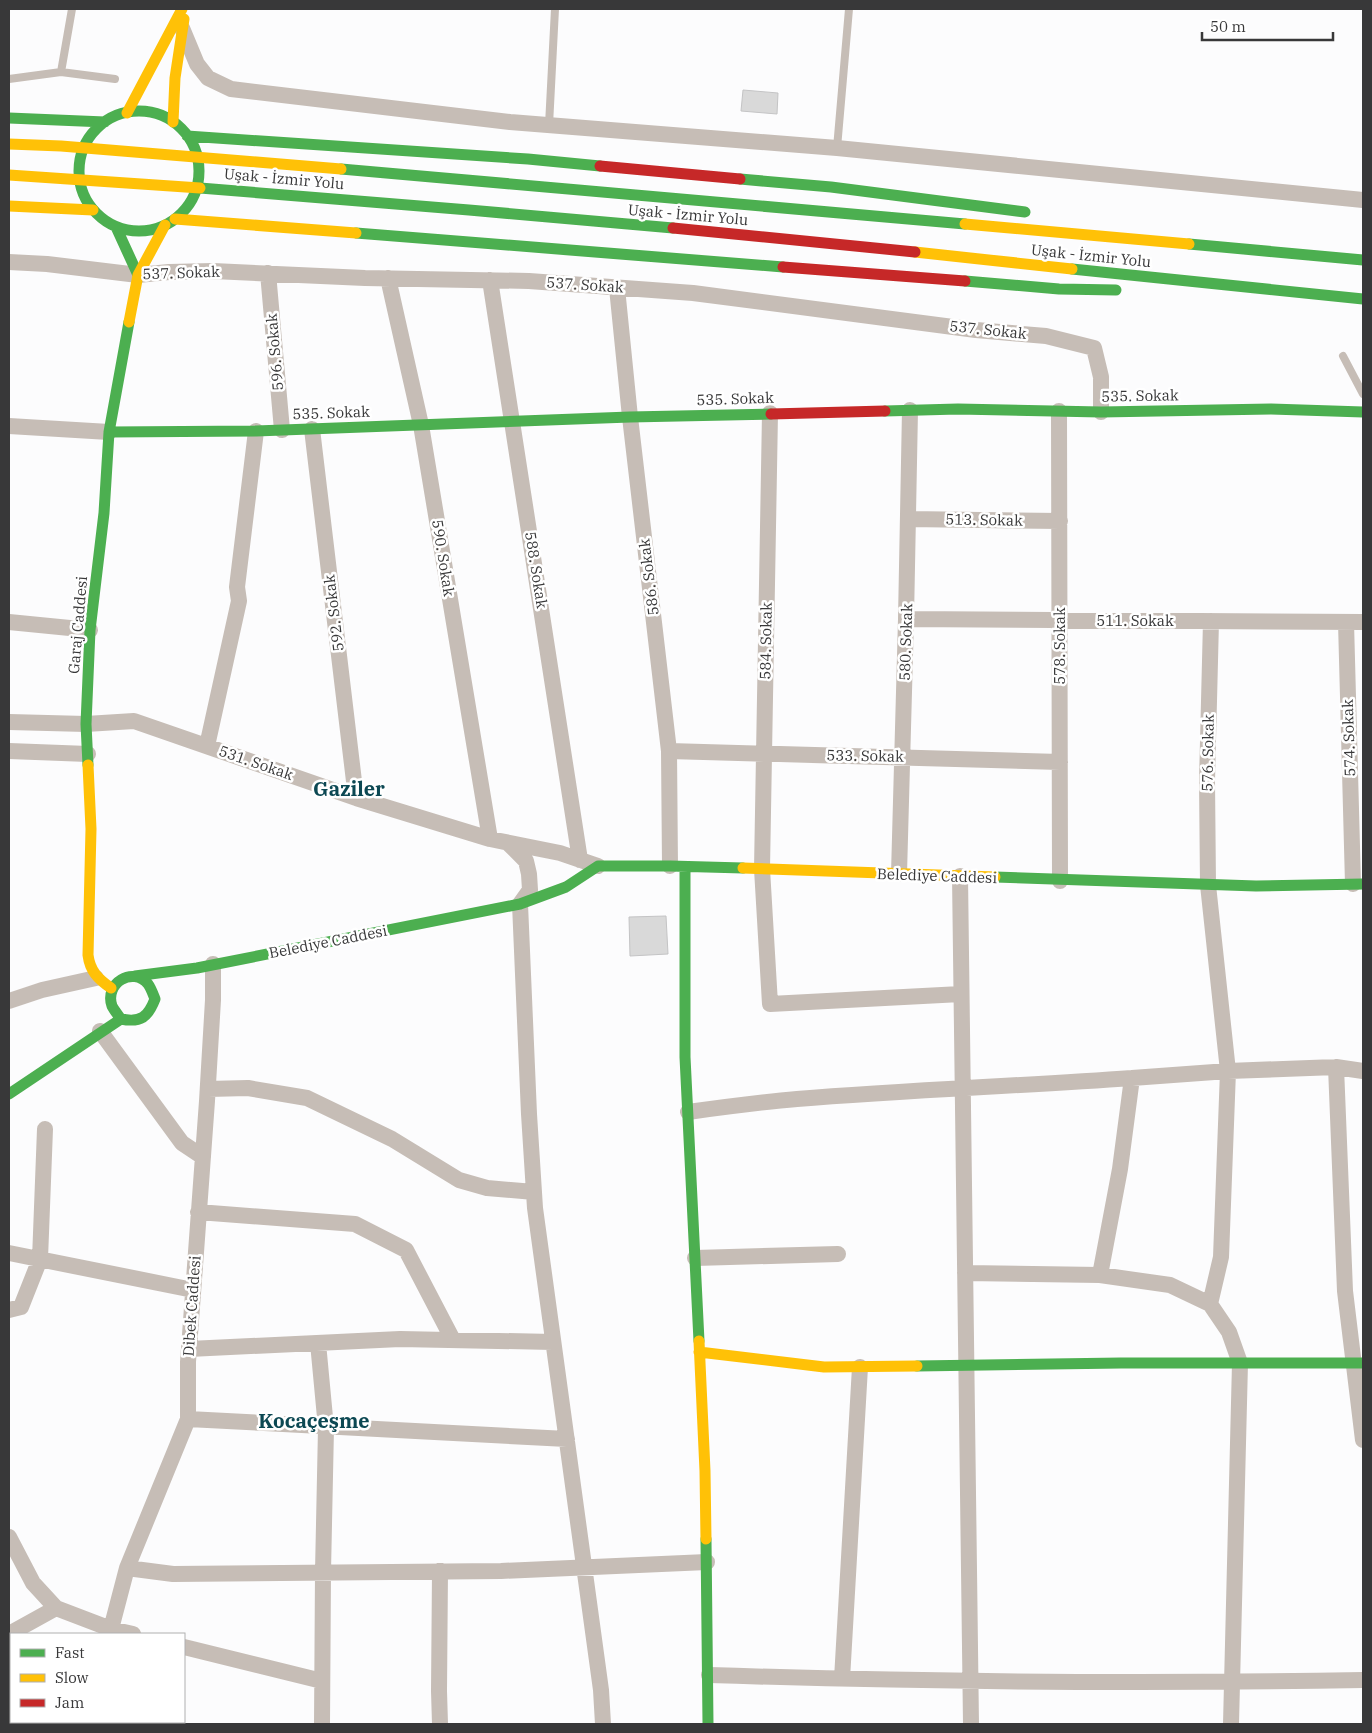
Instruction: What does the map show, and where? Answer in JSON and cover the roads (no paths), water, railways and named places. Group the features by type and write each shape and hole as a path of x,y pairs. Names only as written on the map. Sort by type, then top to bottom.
{"main road":[{"path":"173,122 174,78 184,9"},
{"path":"127,113 184,9"},
{"path":"139,111 151,113 173,122 187,136 196,152 199,170 198,180 188,206 165,226 149,231 132,231 116,227 103,220 93,210 84,196 79,180 79,163 84,147 93,133 105,122 127,113 139,111"},
{"path":"9,118 105,122"},
{"path":"187,136 538,159 831,187 1037,214"},
{"name":"Uşak - İzmir Yolu","path":"9,144 61,146 404,174 1363,260"},
{"name":"Uşak - İzmir Yolu","path":"9,175 130,182 444,207 932,254 1260,290 1363,299"},
{"path":"9,206 93,210"},
{"path":"175,219 1059,289 1126,290"},
{"path":"1065,221 1141,240"},
{"name":"Garaj Caddesi","path":"96,978 89,967 88,956 91,829 86,724 90,630 104,514 109,432 138,275 165,226"},
{"path":"116,227 138,275"},
{"path":"1164,290 1260,290"},
{"name":"535. Sokak","path":"109,432 256,431 630,417 958,409 1059,412 1271,409 1363,412"},
{"name":"Belediye Caddesi","path":"136,976 205,966 520,904 566,887 598,866 678,866 1208,885 1358,884"},
{"path":"678,866 685,1057 705,1471 709,1675 708,1724"},
{"path":"179,980 205,966"},
{"path":"121,1019 112,1009 109,995 111,988 121,978 136,976 147,982 155,999"},
{"path":"96,978 111,988"},
{"path":"9,1094 100,1031 121,1019 134,1021 141,1019 149,1012 155,999 167,990"},
{"path":"700,1352 824,1367 1358,1363"}],"street":[{"path":"182,28 197,64 208,78 231,88 481,119 837,148 1363,200"},
{"name":"537. Sokak","path":"9,262 47,264 138,275 213,271 529,281 693,293 976,330 1046,336 1094,348 1101,377 1101,412"},
{"name":"596. Sokak","path":"268,273 282,430"},
{"name":"590. Sokak","path":"388,278 421,425 490,840"},
{"name":"588. Sokak","path":"490,280 580,860"},
{"name":"586. Sokak","path":"617,288 669,751 678,866"},
{"name":"580. Sokak","path":"899,874 910,410"},
{"name":"578. Sokak","path":"1059,412 1060,880"},
{"name":"584. Sokak","path":"770,413 762,869 770,1004 961,994"},
{"path":"9,426 109,432"},
{"name":"592. Sokak","path":"312,429 356,798"},
{"path":"207,746 239,602 238,587 256,431"},
{"name":"513. Sokak","path":"908,519 1060,521"},
{"name":"511. Sokak","path":"906,619 1363,622"},
{"name":"576. Sokak","path":"1210,1304 1221,1257 1228,1071 1208,885 1207,781 1211,621"},
{"path":"9,622 90,630"},
{"name":"574. Sokak","path":"1346,622 1358,884"},
{"name":"531. Sokak","path":"9,722 86,724 134,721 356,798 490,840 560,853 598,866"},
{"path":"9,751 88,754"},
{"name":"533. Sokak","path":"669,751 902,756 1060,762"},
{"path":"509,844 526,861 529,874 530,890 520,904 534,1192 601,1690 603,1724"},
{"path":"960,876 971,1724"},
{"name":"Dibek Caddesi","path":"111,1632 127,1568 188,1419 189,1349 213,1000 205,966"},
{"path":"9,1000 42,990 96,978"},
{"path":"100,1031 182,1143 203,1157"},
{"path":"688,1112 795,1099 1228,1071 1336,1066 1363,1071"},
{"path":"1336,1066 1345,1291 1358,1363 1363,1440"},
{"path":"1100,1275 1120,1168 1132,1078"},
{"path":"208,1089 248,1088 307,1098 392,1139 459,1180 487,1188 534,1192"},
{"path":"9,1310 21,1307 40,1259 45,1129"},
{"path":"198,1212 355,1224 406,1250 453,1340"},
{"path":"9,1253 193,1290"},
{"path":"695,1258 838,1254"},
{"path":"965,1273 1100,1275 1170,1285 1210,1304 1229,1332 1240,1363 1231,1724"},
{"path":"189,1349 400,1339 553,1342"},
{"path":"318,1343 326,1428 322,1724"},
{"path":"842,1680 860,1367"},
{"path":"188,1419 326,1428 568,1439"},
{"path":"9,1537 33,1583 56,1608 111,1632"},
{"path":"127,1568 173,1574 440,1571 707,1562"},
{"path":"440,1571 440,1724"},
{"path":"11,1633 56,1608"},
{"path":"185,1647 322,1681"},
{"path":"709,1675 842,1680 971,1681 1232,1682 1363,1680"}],"lane":[{"path":"61,72 72,9"},
{"path":"549,125 554,9"},
{"path":"837,148 849,9"},
{"path":"9,79 61,72 115,80"},
{"path":"1343,356 1363,394"}],"district":[{"name":"Gaziler","path":"349,789"},
{"name":"Kocaçeşme","path":"314,1421"}]}
